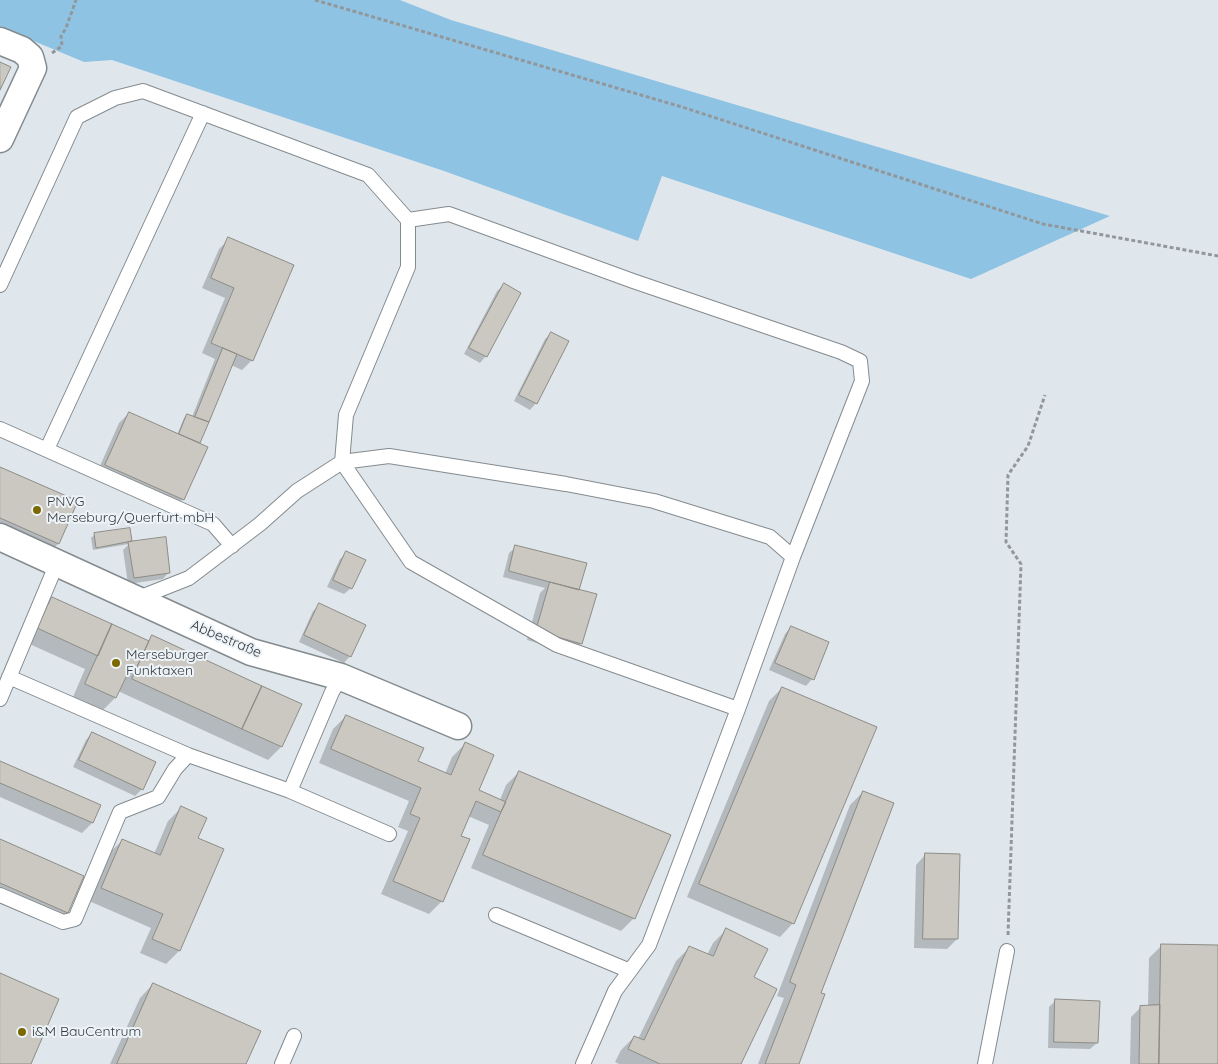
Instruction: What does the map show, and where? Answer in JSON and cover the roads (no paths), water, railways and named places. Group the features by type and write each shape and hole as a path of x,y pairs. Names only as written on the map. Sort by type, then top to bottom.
{"street":[{"path":"0,41 22,50 30,57 32,68 0,139"},
{"name":"Abbestraße","path":"0,537 251,652 341,677 458,726"}],"lane":[{"path":"0,285 77,117 115,98 143,91 368,175 408,220 408,266 346,415 342,462 411,562 557,645 738,709"},
{"path":"46,449 203,113"},
{"path":"408,220 449,214 633,281 841,352 860,361 862,381 793,557 649,945 615,991 583,1064"},
{"path":"0,429 213,524 232,546"},
{"path":"136,600 190,578 260,524 297,491 342,462 389,456 566,484 654,501 770,537 793,557"},
{"path":"0,699 57,563"},
{"path":"290,791 332,692 341,677"},
{"path":"9,678 188,755 290,791 389,834"},
{"path":"0,895 63,922 75,919 120,812 158,797 175,769 188,755"},
{"path":"496,915 630,970"},
{"path":"985,1064 1007,951"},
{"path":"282,1064 294,1036"}],"place":[{"name":"PNVG Merseburg/Querfurt mbH","path":"37,510"},
{"name":"Merseburger Funktaxen","path":"116,663"},
{"name":"i&M BauCentrum","path":"22,1032"}]}
